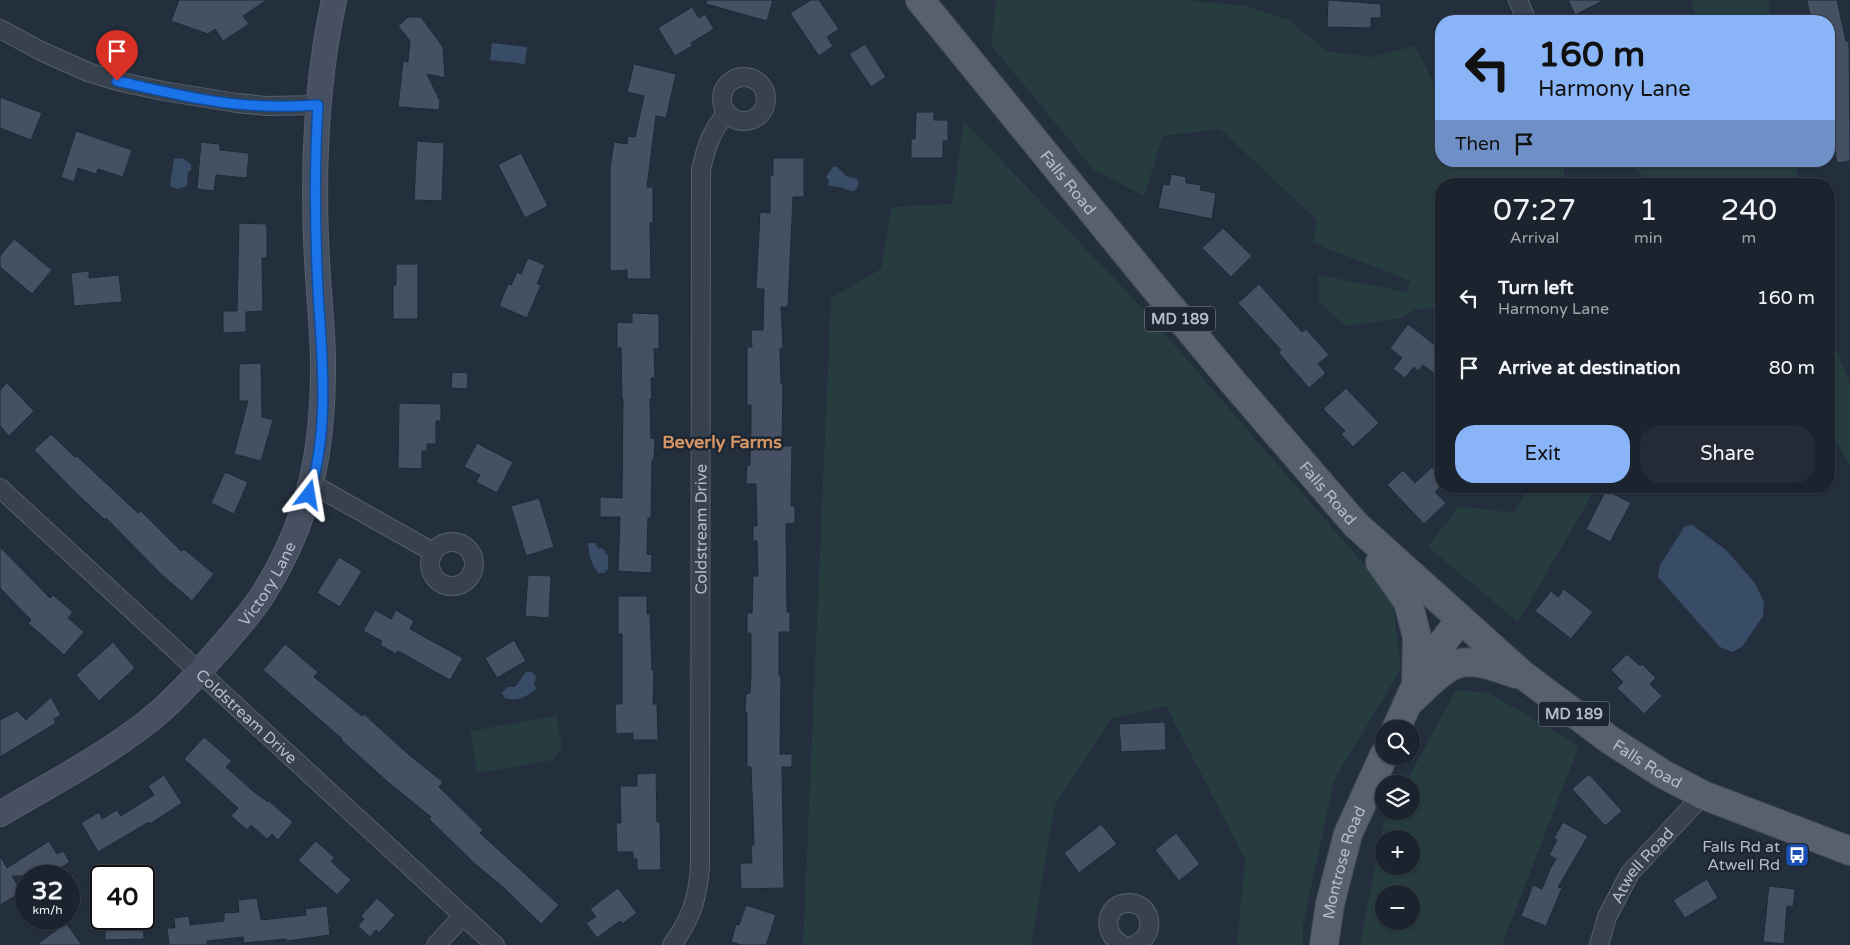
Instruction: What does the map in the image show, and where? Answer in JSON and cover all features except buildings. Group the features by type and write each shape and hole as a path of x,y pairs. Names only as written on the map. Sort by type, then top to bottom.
{"main road":[{"name":"Falls Road","path":"920,0 1163,298 1356,525 1523,675 1610,740 1663,774 1703,795 1850,851"},
{"path":"1356,525 1408,602 1418,637 1412,694"},
{"path":"1400,720 1424,667 1460,620"},
{"path":"1412,694 1456,664 1479,663 1523,675"},
{"name":"Montrose Road","path":"1324,945 1330,904 1348,834 1379,765"}],"street":[{"name":"Victory Lane","path":"0,814 118,744 148,722 200,671 244,621 262,596 277,570 297,528 312,484 322,415 323,356 315,234 314,169 318,105 334,0"},
{"path":"1518,0 1524,15"},
{"path":"0,29 41,51 88,72 117,81 237,104 267,106 318,105"},
{"name":"Coldstream Drive","path":"672,945 684,929 693,910 699,889 701,170 706,146 714,128 727,113"},
{"path":"312,484 433,552"},
{"name":"Coldstream Drive","path":"0,488 495,945"},
{"name":"Atwell Road","path":"1599,945 1607,917 1630,873 1703,795"},
{"path":"436,945 463,916"}],"green space":[{"path":"996,0 1193,0 1246,6 1289,20 1326,51 1371,57 1415,46 1435,85 1435,167 1564,167 1564,178 1435,178 1435,308 1417,309 1401,318 1346,326 1319,302 1318,275 1406,292 1411,281 1313,243 1317,220 1220,129 1163,136 1144,196 1094,170 991,45"},
{"path":"1691,0 1768,0 1771,15 1696,15"},
{"path":"964,121 1144,310 1392,597 1401,669 1334,780 1303,925 1303,945 1237,945 1245,859 1166,706 1111,719 1055,805 1031,945 803,945 831,298 881,269 892,207 952,204"},
{"path":"1635,167 1796,167 1798,178 1644,178"},
{"path":"1835,346 1850,385 1850,466 1835,439"},
{"path":"1526,493 1593,493 1518,622 1428,547 1459,506 1514,513"},
{"path":"1456,690 1489,693 1579,746 1502,945 1360,945 1375,868 1375,875 1420,875 1420,830 1382,830 1385,820 1420,820 1420,775 1410,775 1415,765 1420,765 1420,756"},
{"path":"557,716 562,748 552,760 477,773 470,731"}],"water":[{"path":"492,43 527,47 525,64 490,60"},
{"path":"182,158 191,164 191,171 188,171 187,186 178,189 170,186 174,159"},
{"path":"833,167 837,167 846,176 857,179 858,185 854,191 828,185 829,181 826,177"},
{"path":"1692,525 1726,550 1754,582 1764,602 1763,616 1742,647 1732,652 1720,647 1658,577 1660,565 1685,526"},
{"path":"588,543 595,543 599,549 602,548 605,554 608,555 608,569 604,573 598,573 594,566"},
{"path":"526,672 532,672 536,677 534,685 537,688 522,698 505,698 502,693 507,687 515,687"}],"place":[{"name":"Falls Rd at Atwell Rd","path":"1797,855"}],"district":[{"name":"Beverly Farms","path":"722,442"}],"route":[{"path":"117,81 237,104 267,106 318,105 314,169 315,234 323,356 322,415 320,438 309,495"}]}
